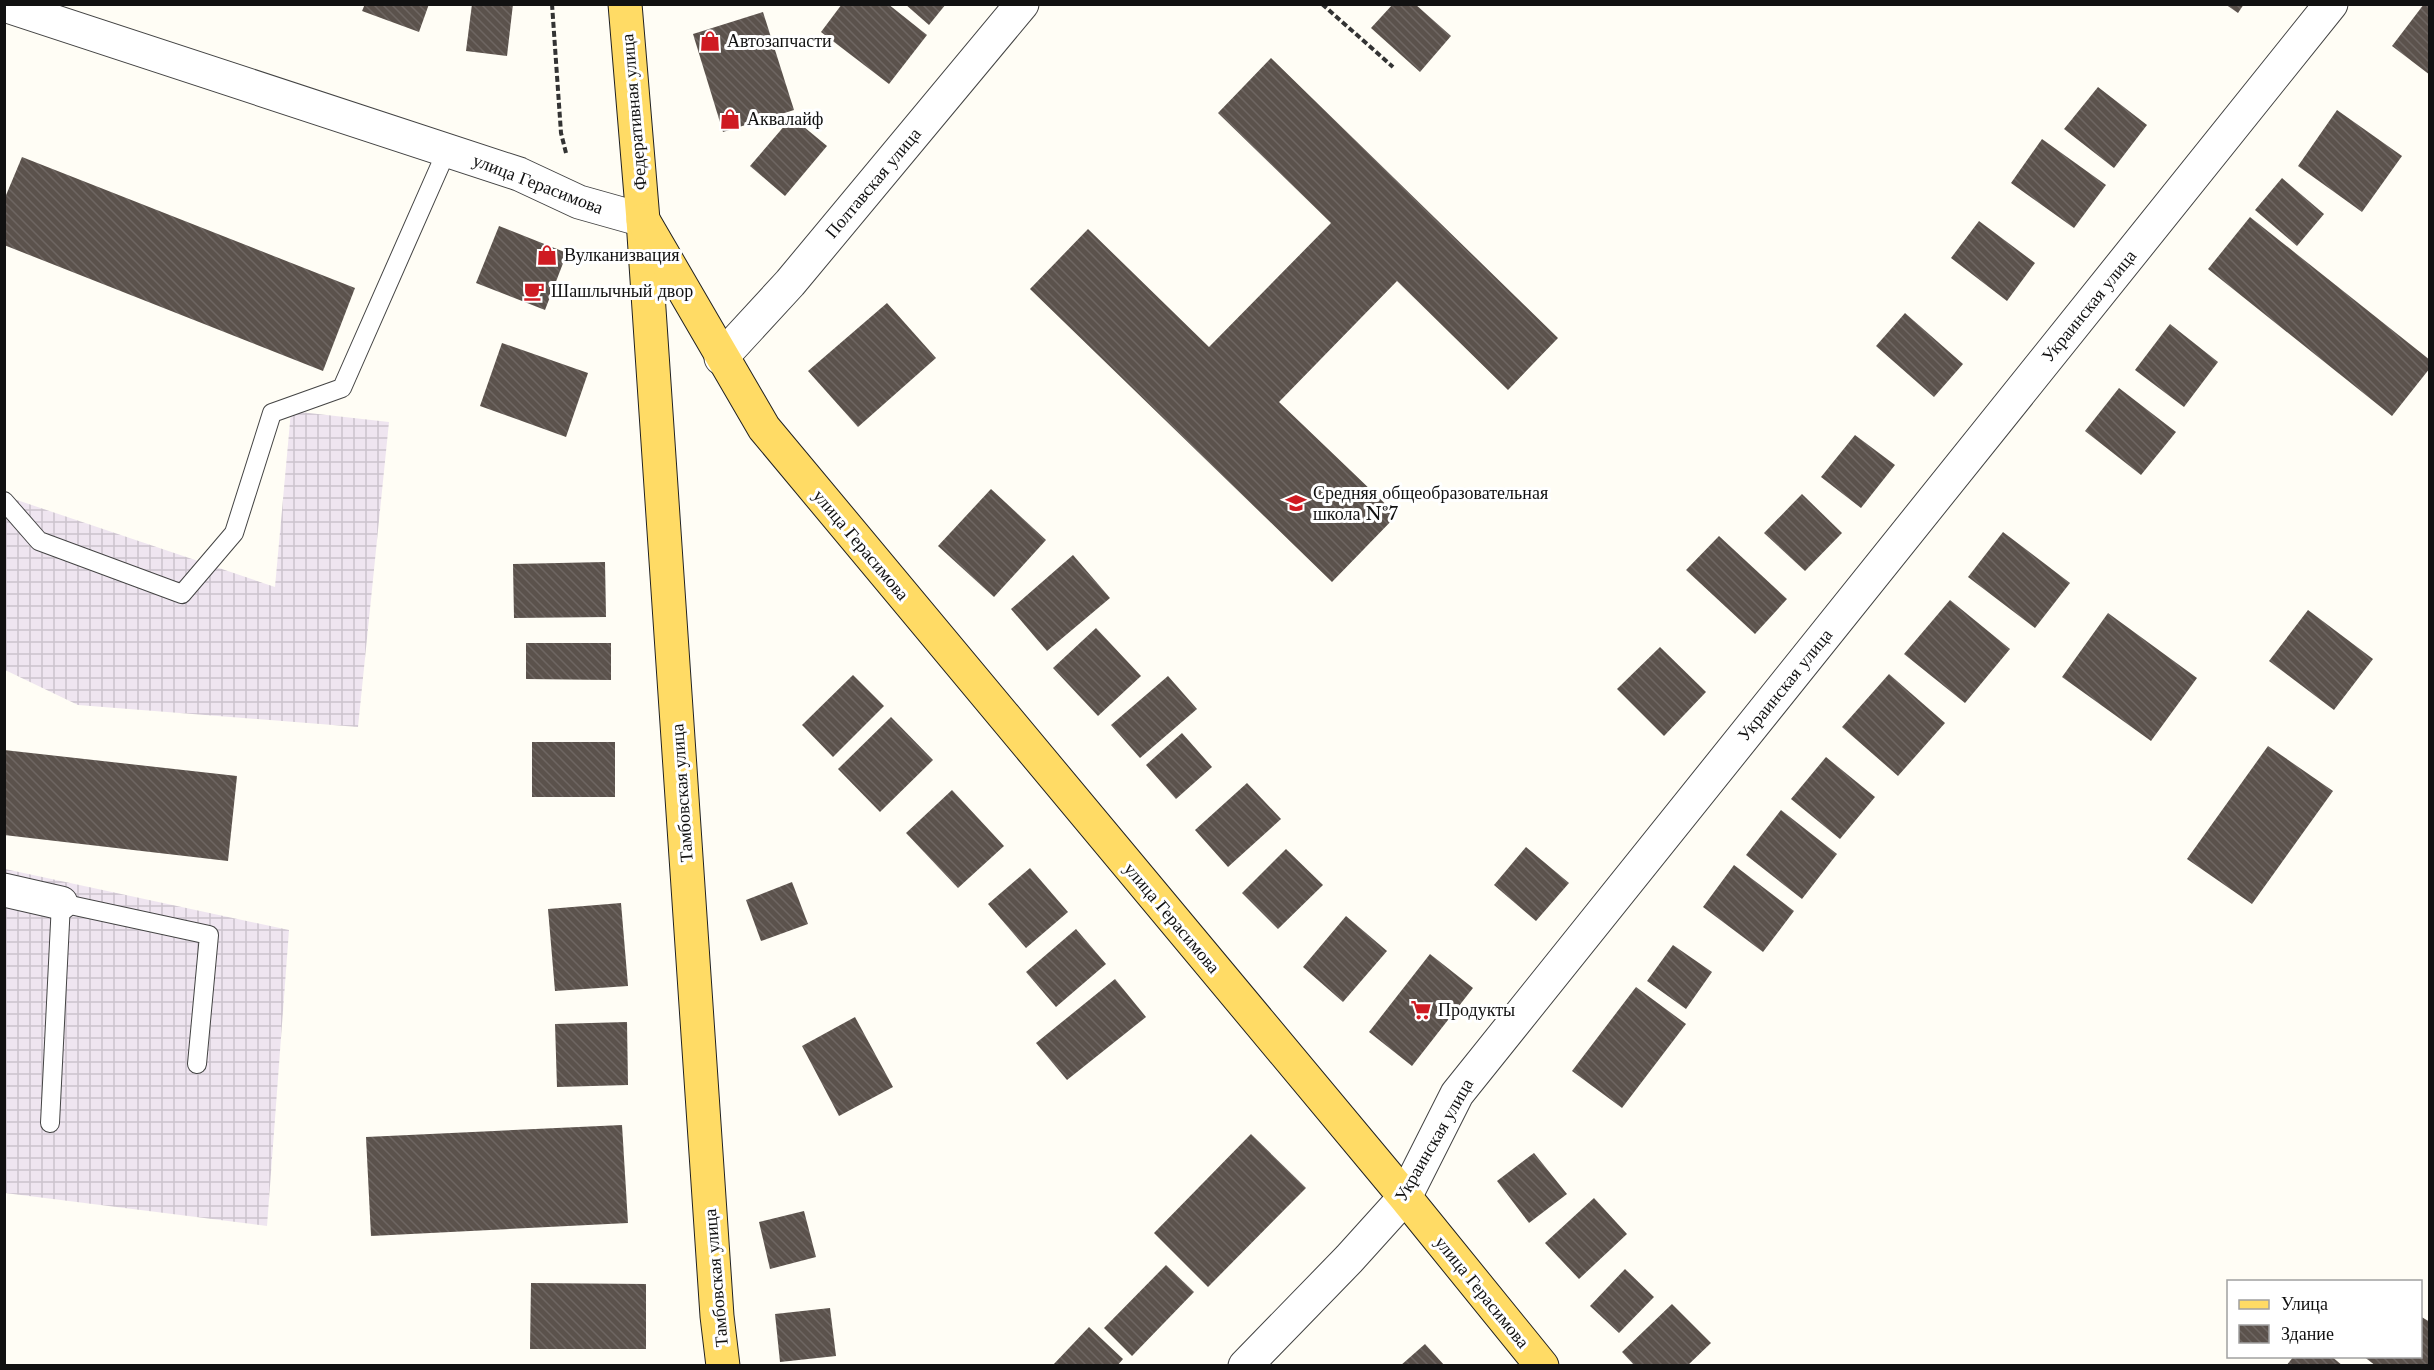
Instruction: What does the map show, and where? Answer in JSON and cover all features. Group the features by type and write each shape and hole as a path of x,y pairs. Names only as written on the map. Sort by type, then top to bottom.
{"main road":[{"name":"Федеративная улица","path":"625,4 643,220"},
{"name":"улица Герасимова","path":"643,220 721,358 764,428 1405,1197 1542,1365"},
{"name":"Тамбовская улица","path":"643,220 715,1292 723,1365"}],"street":[{"name":"Полтавская улица","path":"721,358 790,283 1022,4"},
{"name":"Украинская улица","path":"1245,1365 1349,1259 1405,1197 1457,1094 2331,4"},
{"name":"улица Герасимова","path":"4,5 519,174 579,202 643,220"},
{"path":"4,890 61,903"}],"lane":[{"path":"4,501 39,541 182,594 234,533 272,414 342,388 447,150"},
{"path":"50,1123 61,903 209,935 196,1064"}],"path":[{"path":"552,4 561,133 579,202"},
{"path":"1322,4 1393,67"}],"shaded area":[{"path":"291,411 389,422 358,727 78,705 5,670 5,496 275,587"},
{"path":"5,869 289,930 267,1226 5,1193"}],"building":[{"path":"365,4 429,4 419,32 362,11"},
{"path":"472,4 513,4 507,56 466,51"},
{"path":"842,4 888,4 927,35 889,84 821,32"},
{"path":"905,4 946,4 929,25"},
{"path":"1393,4 1415,4 1451,36 1420,72 1371,28"},
{"path":"2225,4 2244,4 2238,13"},
{"path":"2424,4 2430,4 2430,75 2392,46"},
{"path":"763,12 794,110 723,132 693,34"},
{"path":"1271,58 1558,338 1508,390 1397,281 1279,402 1397,515 1332,582 1030,289 1088,229 1209,347 1331,223 1218,113"},
{"path":"2098,87 2147,125 2114,168 2064,129"},
{"path":"2337,110 2402,156 2362,212 2298,166"},
{"path":"792,117 827,146 785,196 750,166"},
{"path":"2042,139 2106,185 2074,228 2011,183"},
{"path":"22,157 355,288 323,371 4,245 4,200"},
{"path":"2282,178 2324,214 2297,246 2255,210"},
{"path":"2250,217 2430,360 2430,368 2392,416 2208,269"},
{"path":"1979,221 2035,263 2007,301 1951,258"},
{"path":"499,226 567,253 545,310 476,283"},
{"path":"887,303 936,358 858,427 808,371"},
{"path":"1905,313 1963,364 1934,397 1876,346"},
{"path":"2170,324 2218,362 2184,407 2135,370"},
{"path":"502,343 588,373 566,437 480,406"},
{"path":"2119,388 2176,432 2141,475 2085,431"},
{"path":"1855,435 1895,465 1861,508 1821,477"},
{"path":"991,489 1046,540 994,597 938,546"},
{"path":"1802,494 1842,533 1805,571 1764,533"},
{"path":"2003,532 2070,583 2035,628 1968,577"},
{"path":"1719,536 1787,599 1755,634 1686,570"},
{"path":"1073,555 1110,598 1047,651 1011,609"},
{"path":"605,562 606,617 514,618 513,564"},
{"path":"1950,600 2010,649 1965,703 1904,654"},
{"path":"2308,610 2373,659 2334,710 2269,661"},
{"path":"2108,613 2197,678 2151,741 2062,677"},
{"path":"1096,628 1141,676 1098,716 1053,668"},
{"path":"526,643 611,643 611,680 526,679"},
{"path":"1660,647 1706,692 1664,736 1617,689"},
{"path":"1889,674 1945,723 1898,776 1842,727"},
{"path":"853,675 884,706 833,757 802,725"},
{"path":"1168,676 1197,709 1140,758 1111,725"},
{"path":"891,717 933,760 880,812 838,769"},
{"path":"1182,733 1212,767 1176,799 1146,765"},
{"path":"532,742 615,742 615,797 532,797"},
{"path":"2268,746 2333,791 2252,904 2187,859"},
{"path":"4,750 237,776 228,861 4,835"},
{"path":"1826,757 1875,797 1840,839 1791,799"},
{"path":"1247,783 1281,819 1228,867 1195,830"},
{"path":"952,790 1004,846 958,888 906,833"},
{"path":"1781,810 1837,854 1802,899 1746,855"},
{"path":"1526,847 1569,883 1536,921 1494,885"},
{"path":"1286,849 1323,885 1278,929 1242,893"},
{"path":"1734,865 1794,911 1763,952 1703,907"},
{"path":"1030,868 1068,912 1026,948 988,904"},
{"path":"792,882 808,924 761,941 746,900"},
{"path":"621,903 628,986 555,991 548,909"},
{"path":"1346,916 1387,951 1343,1002 1303,967"},
{"path":"1076,929 1106,964 1056,1007 1026,972"},
{"path":"1673,945 1712,972 1686,1009 1647,981"},
{"name":"Продукты","path":"1430,954 1473,988 1412,1066 1369,1032"},
{"path":"1115,979 1146,1017 1067,1080 1036,1043"},
{"path":"1636,987 1686,1024 1622,1108 1572,1071"},
{"path":"855,1017 893,1087 839,1116 802,1046"},
{"path":"627,1022 628,1085 557,1087 555,1024"},
{"path":"622,1125 628,1223 371,1236 366,1137"},
{"path":"1251,1134 1306,1188 1208,1287 1154,1233"},
{"path":"1534,1153 1567,1194 1529,1223 1497,1181"},
{"path":"1594,1198 1627,1234 1579,1279 1545,1243"},
{"path":"804,1211 816,1257 770,1269 759,1222"},
{"path":"1166,1265 1194,1292 1132,1356 1104,1328"},
{"path":"1625,1269 1654,1297 1619,1333 1590,1306"},
{"path":"531,1283 646,1284 646,1349 530,1349"},
{"path":"1672,1304 1711,1343 1687,1366 1635,1366 1622,1352"},
{"path":"830,1308 836,1356 780,1362 775,1314"},
{"path":"2422,1317 2430,1322 2430,1366 2376,1366 2366,1358 2422,1358"},
{"path":"1089,1327 1123,1359 1117,1366 1052,1366"},
{"path":"1425,1344 1445,1366 1400,1366"},
{"path":"2292,1358 2333,1358 2343,1366 2286,1366"}],"place":[{"name":"Автозапчасти","path":"710,41"},
{"name":"Аквалайф","path":"730,119"},
{"name":"Вулканизвация","path":"547,255"},
{"name":"Шашлычный двор","path":"534,291"},
{"name":"Средняя общеобразовательная школа №7","path":"1296,503"},
{"name":"Продукты","path":"1421,1010"}]}
